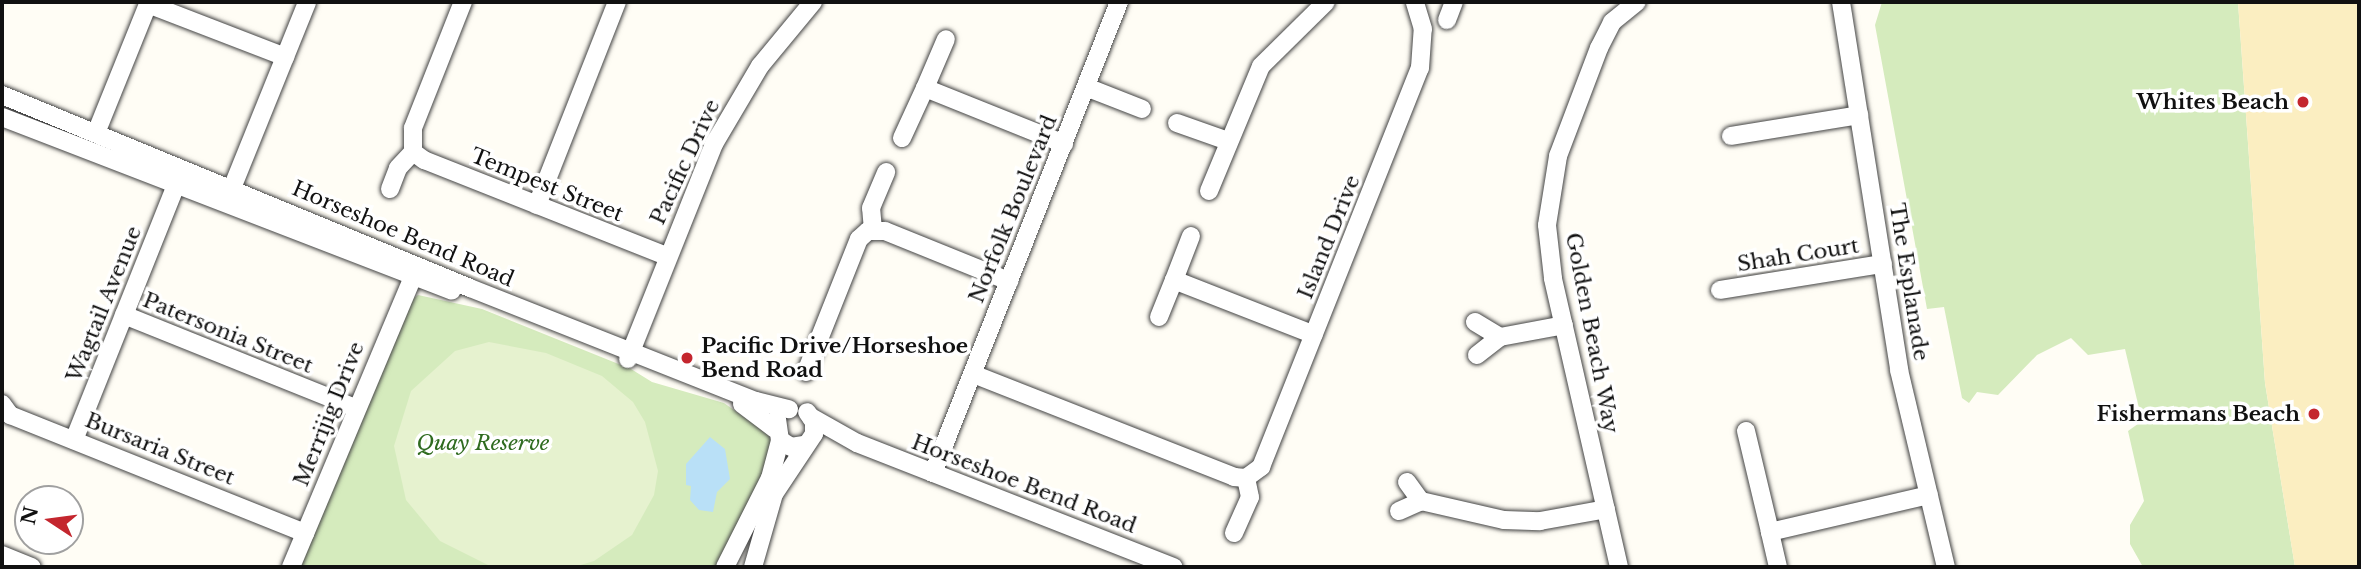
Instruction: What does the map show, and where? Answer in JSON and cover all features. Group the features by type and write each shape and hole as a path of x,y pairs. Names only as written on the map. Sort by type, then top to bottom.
{"street":[{"path":"226,205 307,2"},
{"path":"390,189 398,168 413,152 414,128 463,2"},
{"path":"537,205 617,2"},
{"name":"Pacific Drive","path":"630,355 667,257 722,129 760,66 813,2"},
{"name":"Norfolk Boulevard","path":"933,473 1119,2"},
{"path":"1209,191 1261,66 1326,2"},
{"name":"Island Drive","path":"1246,478 1261,467 1420,68 1423,29 1415,2"},
{"path":"1447,19 1454,2"},
{"name":"Golden Beach Way","path":"1619,567 1547,243 1553,173 1605,34 1620,14 1637,2"},
{"name":"The Esplanade","path":"1841,2 1899,370 1946,567"},
{"path":"96,133 149,3 285,57"},
{"path":"902,138 946,39"},
{"path":"1086,87 1142,109"},
{"path":"925,88 1064,144"},
{"name":"Horseshoe Bend Road","path":"2,95 233,187 415,272"},
{"path":"1731,136 1859,116"},
{"name":"Horseshoe Bend Road","path":"2,117 226,205 415,272 630,355 756,401 789,409"},
{"path":"1177,122 1228,141"},
{"name":"Tempest Street","path":"413,152 424,160 667,257"},
{"path":"873,230 871,208 886,172"},
{"name":"Wagtail Avenue","path":"74,440 176,185"},
{"path":"873,230 1009,281"},
{"path":"806,372 859,239 873,230"},
{"path":"1159,317 1191,236"},
{"name":"Shah Court","path":"1720,290 1883,264"},
{"name":"Merrijig Drive","path":"291,567 355,408 415,272"},
{"path":"1174,280 1314,335"},
{"name":"Patersonia Street","path":"124,315 355,408"},
{"path":"1475,322 1500,337"},
{"path":"1477,355 1500,337 1564,325"},
{"name":"Horseshoe Bend Road","path":"630,355 733,398 777,435"},
{"path":"973,374 1234,477 1246,478 1250,497 1234,533"},
{"path":"725,567 770,478 780,414 789,409 802,409 811,417 815,428 768,508 752,567"},
{"name":"Bursaria Street","path":"3,410 305,533"},
{"name":"Horseshoe Bend Road","path":"811,417 857,443 1174,567"},
{"path":"1746,431 1778,567"},
{"path":"777,435 791,447 805,444"},
{"name":"Horseshoe Bend Road","path":"805,444 857,443"},
{"path":"1408,482 1421,501"},
{"path":"1770,532 1929,495"},
{"path":"1399,511 1421,501 1523,522 1606,509"},
{"path":"2,555 32,567"}],"green space":[{"path":"1882,2 2238,2 2265,383 2295,567 2143,567 2130,544 2130,525 2144,501 2128,431 2142,421 2125,349 2088,355 2071,338 2037,355 1998,395 1977,392 1969,403 1962,398 1944,307 1927,309 1875,25"},
{"name":"Quay Reserve","path":"418,295 482,309 631,369 652,382 724,403 768,434 771,441 766,466 717,567 299,567 408,303"},
{"path":"489,342 546,353 602,376 633,402 645,422 658,471 654,495 632,535 594,561 574,567 492,567 440,541 406,500 394,446 411,391 455,351"}],"sand":[{"path":"2238,2 2359,2 2359,567 2295,567 2265,383"}],"water":[{"path":"710,437 725,449 730,479 717,492 713,512 699,510 690,500 691,486 686,485 686,464"}],"place":[{"name":"Whites Beach","path":"2303,102"},
{"name":"Pacific Drive/Horseshoe Bend Road","path":"687,358"},
{"name":"Fishermans Beach","path":"2314,414"}]}
